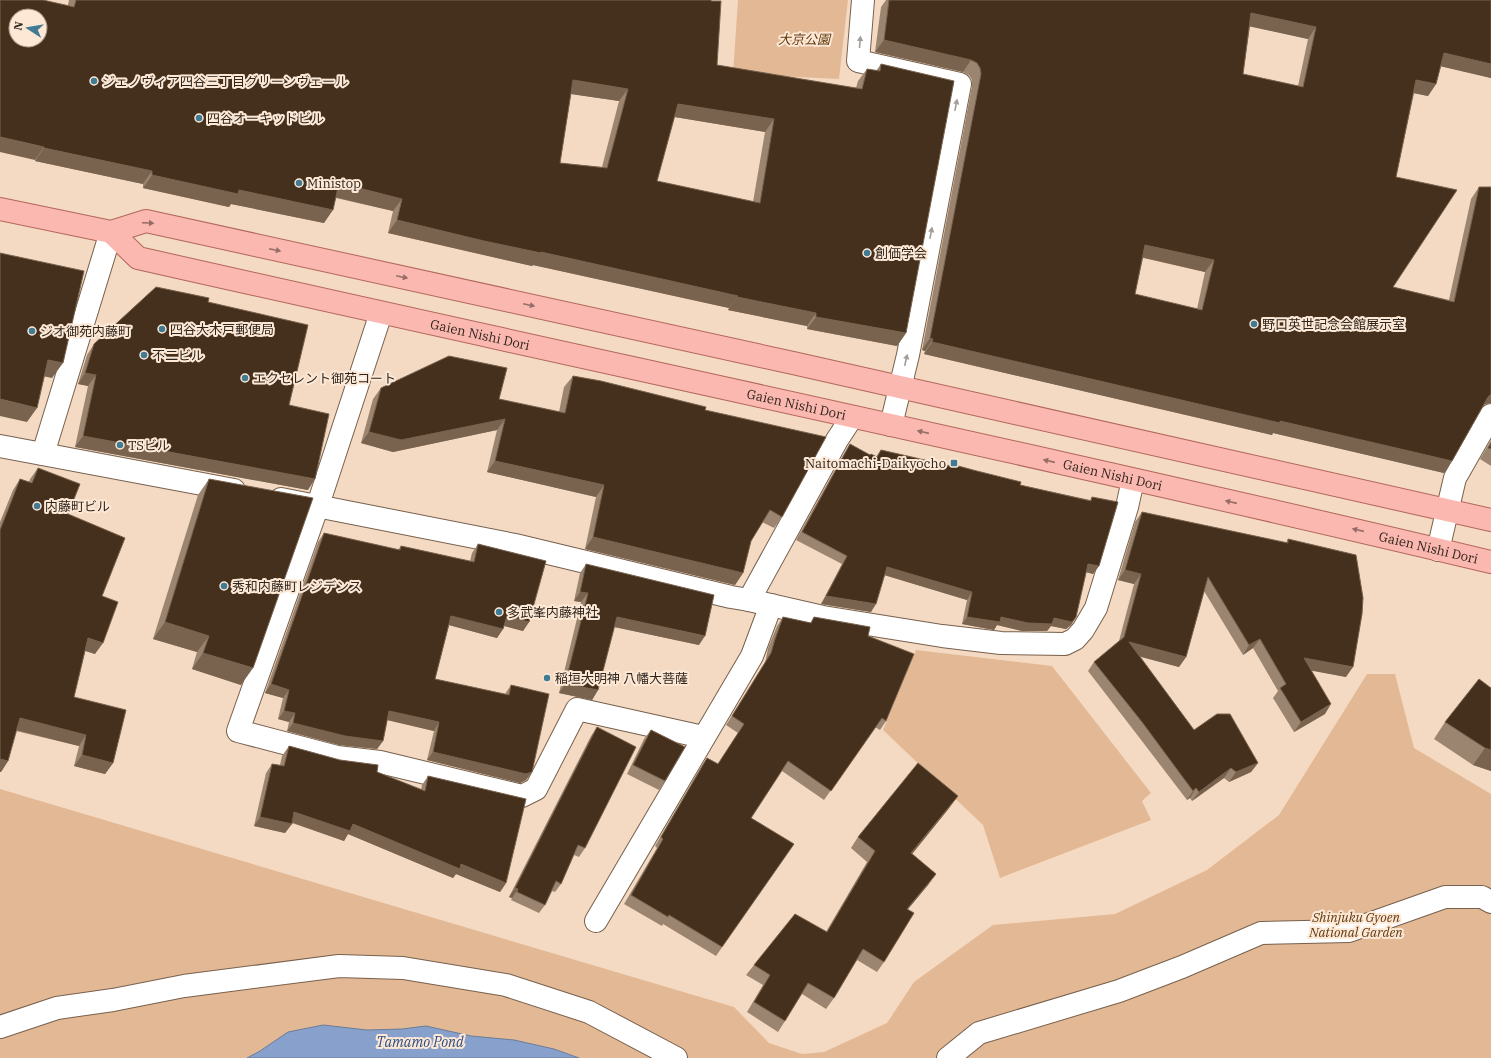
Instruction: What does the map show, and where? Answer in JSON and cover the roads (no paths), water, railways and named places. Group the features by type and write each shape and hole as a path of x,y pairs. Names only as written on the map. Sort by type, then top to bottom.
{"main road":[{"path":"0,209 111,232 146,221 900,387 1491,520"},
{"name":"Gaien Nishi Dori","path":"111,232 138,258 891,425 1367,532 1491,562"}],"street":[{"path":"863,0 858,61 960,84 908,355 891,425"},
{"path":"43,454 111,232"},
{"path":"381,313 318,505 238,731 337,758 380,762 522,796 536,789 577,709 703,737"},
{"path":"1438,550 1455,478 1491,415"},
{"path":"749,600 837,440 852,417"},
{"path":"0,446 318,505 516,545 731,597 823,617 942,636 1001,643 1065,644 1075,639 1083,630 1096,608 1128,507 1133,480"},
{"path":"596,921 752,656 771,605"},
{"path":"948,1058 979,1033 1119,991 1182,967 1261,933 1349,931 1445,897 1482,897 1491,902"},
{"path":"0,1026 57,1008 113,1000 192,985 339,966 403,968 506,985 589,1012 676,1058"}],"water":[{"name":"Tamamo Pond","path":"323,1025 367,1030 402,1029 426,1026 471,1036 514,1040 554,1049 579,1058 247,1058 288,1032"}],"place":[{"name":"ジェノヴィア四谷三丁目グリーンヴェール","path":"94,81"},
{"name":"四谷オーキッドビル","path":"199,118"},
{"name":"Ministop","path":"299,183"},
{"name":"創価学会","path":"867,253"},
{"name":"野口英世記念会館展示室","path":"1254,324"},
{"name":"四谷大木戸郵便局","path":"162,329"},
{"name":"ジオ御苑内藤町","path":"32,331"},
{"name":"不二ビル","path":"144,355"},
{"name":"エクセレント御苑コート","path":"245,378"},
{"name":"TSビル","path":"120,445"},
{"name":"Naitomachi-Daikyocho","path":"954,463"},
{"name":"内藤町ビル","path":"37,506"},
{"name":"秀和内藤町レジデンス","path":"224,586"},
{"name":"多武峯内藤神社","path":"499,612"},
{"name":"稲垣大明神 八幡大菩薩","path":"547,678"}],"park label":[{"name":"大京公園","path":"804,39"},
{"name":"Shinjuku Gyoen National Garden","path":"1356,924"}]}
